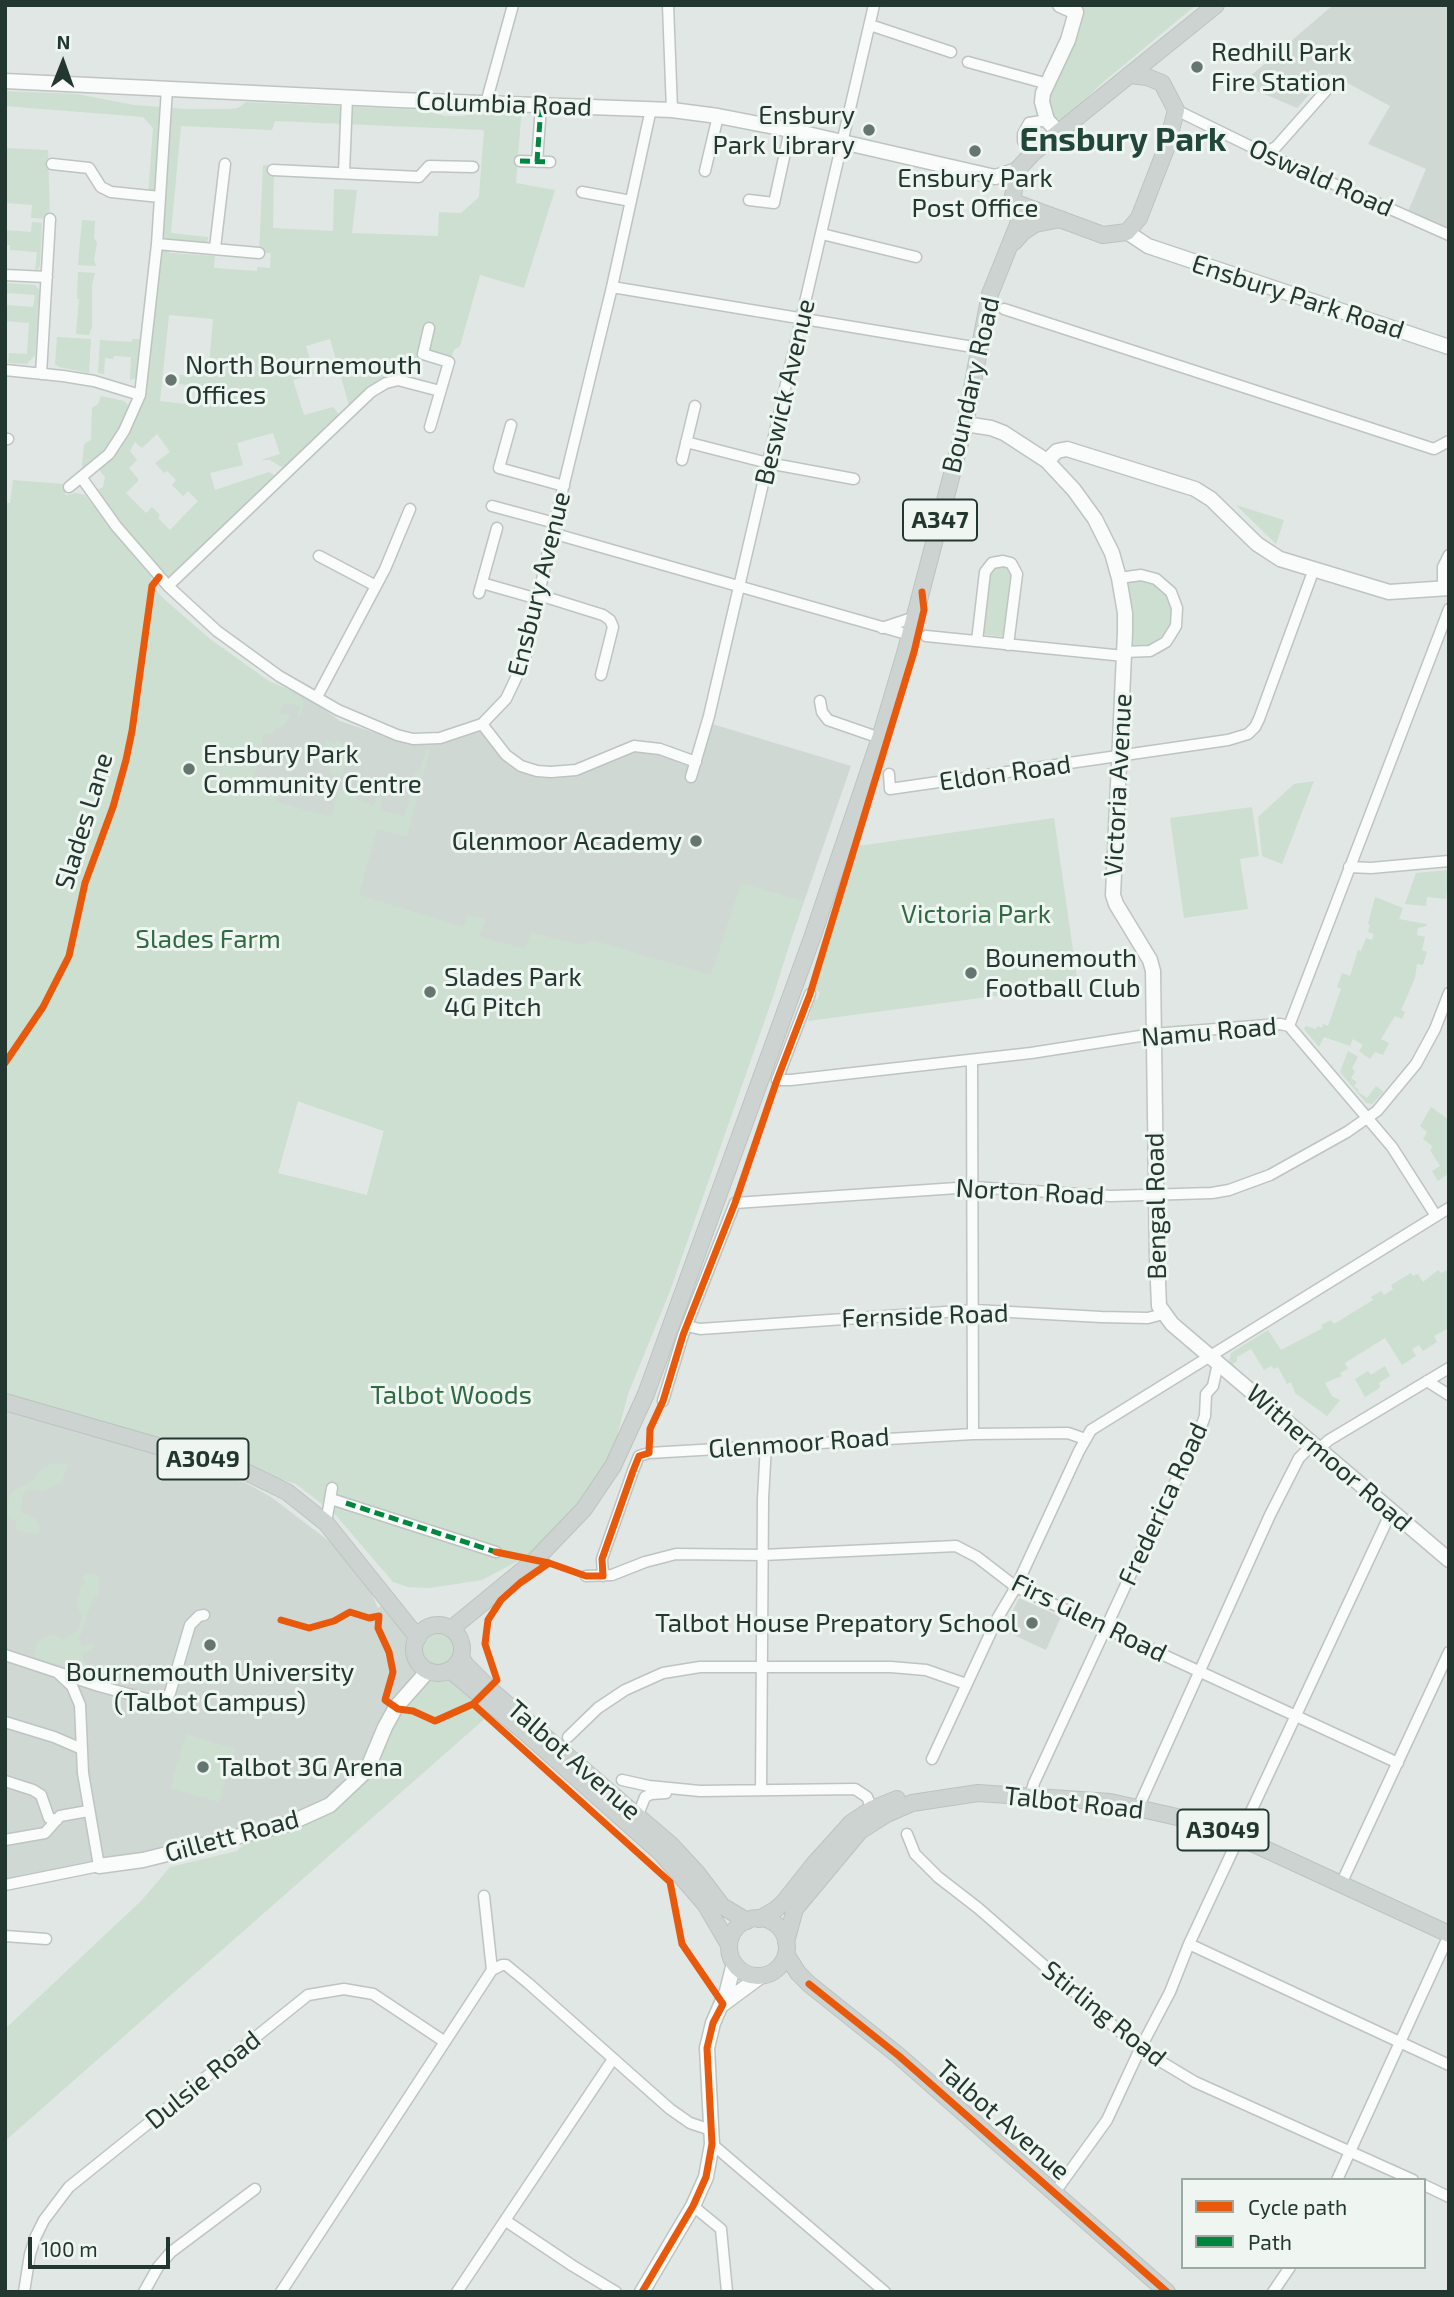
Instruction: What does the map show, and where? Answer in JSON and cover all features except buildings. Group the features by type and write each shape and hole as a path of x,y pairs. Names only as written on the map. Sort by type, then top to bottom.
{"main road":[{"path":"1017,170 1033,153 1216,5"},
{"path":"1014,199 1103,235 1128,232 1139,218 1167,146 1176,110 1162,83 1158,66 1165,45"},
{"path":"1129,75 1147,77 1162,83"},
{"name":"A347","path":"1014,199 1017,170"},
{"name":"Boundary Road","path":"454,1632 535,1560 583,1509 613,1466 632,1428 812,938 880,738 911,634 965,424 990,294 1019,222 1014,199"},
{"name":"Boundary Road","path":"1010,247 1023,232 1035,225 1063,218"},
{"name":"A3049","path":"5,1402 244,1471 287,1492 326,1523 421,1633"},
{"path":"439,1625 454,1632 461,1645 461,1657 450,1670 436,1674 424,1669 415,1654 421,1633 439,1625"},
{"name":"Talbot Avenue","path":"461,1657 489,1688 638,1815 684,1858 722,1906 753,1920"},
{"name":"Talbot Avenue","path":"450,1670 662,1853 705,1904 729,1945"},
{"name":"A3049","path":"753,1920 775,1910 783,1903 833,1842 851,1824 872,1809 922,1793 978,1793"},
{"name":"Talbot Road","path":"786,1948 795,1909 860,1831 887,1814 912,1803 978,1793 1082,1799 1213,1825 1449,1934"},
{"path":"753,1920 776,1926 786,1948 782,1964 768,1974 746,1974 734,1963 729,1945 733,1932 753,1920"},
{"name":"Talbot Avenue","path":"786,1948 798,1973 809,1984 899,2056 1167,2292"},
{"name":"Talbot Avenue","path":"768,1974 809,1984"}],"street":[{"path":"486,103 513,5"},
{"path":"668,5 672,110"},
{"name":"Beswick Avenue","path":"691,777 704,734 874,5"},
{"path":"1059,133 1047,120 1042,102 1068,40 1077,8 1060,5"},
{"path":"870,25 951,52"},
{"path":"968,62 1048,84"},
{"name":"Columbia Road","path":"5,81 672,110 790,130 995,177"},
{"path":"1264,153 1276,147 1330,86"},
{"path":"69,487 109,454 124,431 140,395 157,244 167,89"},
{"path":"344,173 347,97"},
{"path":"537,162 541,106"},
{"name":"Ensbury Avenue","path":"81,477 116,526 167,586 217,631 279,676 370,725 413,738 449,737 482,724 506,699 525,659 651,109"},
{"name":"Oswald Road","path":"1176,110 1264,153 1449,235"},
{"path":"705,171 718,116"},
{"path":"1033,153 1023,141 1026,127 1028,123 1047,120"},
{"path":"749,200 774,203 790,130"},
{"path":"89,168 94,156"},
{"path":"520,161 550,162"},
{"path":"52,164 89,168"},
{"path":"215,248 225,164"},
{"path":"273,170 419,177 429,166 473,167"},
{"path":"89,168 106,191 160,197"},
{"path":"1014,199 995,177 1017,170"},
{"path":"582,192 631,201"},
{"path":"1139,218 1148,246"},
{"path":"41,374 50,219"},
{"name":"Ensbury Park Road","path":"1128,232 1148,246 1449,347"},
{"path":"822,234 916,257"},
{"path":"157,244 258,253"},
{"path":"5,275 47,276"},
{"path":"612,288 979,348"},
{"path":"1004,309 1434,449 1449,441"},
{"path":"429,328 423,354 449,362"},
{"path":"430,427 454,350"},
{"path":"5,370 94,381 140,395"},
{"path":"167,586 371,393 386,383 398,380 440,391"},
{"path":"682,460 695,406"},
{"name":"Victoria Avenue","path":"965,424 1004,433 1047,461 1074,490 1095,519 1112,553 1125,613 1113,895 1150,960 1153,971 1153,1034"},
{"path":"511,425 499,468 564,486"},
{"path":"686,442 768,463 854,479"},
{"path":"1047,461 1057,451 1067,449 1195,489 1211,499 1243,531 1280,559 1389,592 1446,589 1443,567 1449,555"},
{"path":"492,506 739,585 882,628 911,634 1124,654 1150,651 1166,642 1176,626 1177,608 1171,592 1156,579 1141,575 1119,578"},
{"path":"317,697 400,538 411,509"},
{"path":"497,528 481,588 539,597 603,615 610,620 613,627 601,675"},
{"path":"319,556 376,586"},
{"path":"977,641 985,572 992,563 1003,561 1011,564 1017,574 1008,645"},
{"name":"Eldon Road","path":"889,774 890,789 1228,740 1248,734 1259,719 1314,569"},
{"name":"Namu Road","path":"810,994 777,1080 972,1060 1153,1034 1280,1024 1289,1026 1449,609"},
{"path":"882,628 915,617"},
{"path":"820,701 822,712 828,720 880,738"},
{"path":"482,724 506,755 523,767 551,772 564,772 634,746 660,750 696,762"},
{"path":"1349,867 1371,868 1449,861"},
{"name":"Norton Road","path":"663,1401 687,1326 735,1203 972,1187 1111,1196 1212,1193 1250,1183 1270,1175 1369,1118 1394,1093 1416,1064 1449,993"},
{"path":"932,1759 997,1619 1016,1587 1091,1430 1214,1359 1443,1215 1369,1118 1289,1026"},
{"name":"Bengal Road","path":"1153,1034 1159,1306 1163,1314 1214,1359"},
{"path":"972,1060 973,1434"},
{"name":"Fernside Road","path":"687,1326 700,1329 974,1310 1101,1317 1149,1318 1163,1314"},
{"name":"Withermoor Road","path":"1214,1359 1449,1560"},
{"name":"Frederica Road","path":"1030,1796 1142,1550 1198,1438 1205,1416 1206,1394 1213,1386 1214,1359"},
{"path":"1138,1808 1281,1492 1299,1458 1449,1368"},
{"path":"1427,1381 1449,1395"},
{"name":"Glenmoor Road","path":"603,1576 602,1559 639,1456 649,1453 973,1434 1068,1433 1085,1439"},
{"path":"761,1790 766,1446"},
{"path":"326,1523 332,1493 346,1503 496,1552"},
{"path":"1055,2192 1107,2120 1139,2049 1170,1992 1189,1944 1391,1512"},
{"name":"Firs Glen Road","path":"586,1576 603,1576 676,1554 763,1555 956,1546 977,1557 1016,1587 1398,1763"},
{"path":"5,1656 150,1701 163,1700 170,1693 190,1625 193,1620 204,1615"},
{"path":"1341,1884 1449,1652"},
{"path":"568,1737 597,1708 625,1690 654,1677 701,1667 904,1667 939,1674 967,1684"},
{"name":"Gillett Road","path":"5,1885 143,1860 288,1824 330,1805 367,1770 384,1727 424,1669"},
{"path":"57,1672 72,1686 80,1705 88,1811 99,1866"},
{"path":"5,1722 82,1749"},
{"path":"622,1780 649,1786 700,1791"},
{"path":"5,1782 41,1795 49,1818 57,1820"},
{"path":"638,1815 642,1802 651,1794 700,1791 855,1788 867,1797 872,1809"},
{"path":"5,1840 45,1833 60,1815 88,1811"},
{"name":"Stirling Road","path":"907,1834 915,1854 938,1877 978,1908 1139,2049 1195,2082 1409,2178"},
{"path":"484,1896 492,1970"},
{"path":"1338,2178 1449,1934"},
{"path":"5,1936 46,1939"},
{"path":"1189,1944 1449,2066"},
{"path":"642,2292 693,2206 706,2177 712,2137 707,2048 734,1963"},
{"path":"281,2292 492,1970 502,1965 510,1968 670,2109 712,2137 885,2292"},
{"path":"723,2004 768,1974"},
{"name":"Dulsie Road","path":"24,2292 36,2236 50,2211 69,2187 308,1995 345,1989 373,1994 445,2042"},
{"path":"457,2292 613,2059"},
{"path":"1426,2186 1449,2197"},
{"path":"144,2292 158,2267 171,2252 255,2189"},
{"path":"693,2206 721,2229 727,2292"},
{"path":"506,2221 616,2292"},
{"path":"1273,2292 1289,2269"}],"shaded area":[{"path":"1333,5 1449,5 1449,235 1406,216 1426,169 1368,144 1390,106 1329,73 1297,108 1241,84"},
{"path":"278,685 311,700 340,721 402,742 440,744 475,733 484,727 506,755 551,772 634,746 696,762 709,723 851,766 675,1274 367,1195 384,1131 298,1101 376,832 353,843 243,789"},
{"name":"Bournemouth University (Talbot Campus)","path":"5,1408 246,1483 271,1497 350,1557 378,1608 389,1601 416,1643 415,1654 420,1665 405,1688 367,1770 314,1814 5,1885"},
{"name":"Talbot House Prepatory School","path":"1019,1598 1061,1617 1046,1650 1003,1630"}],"green space":[{"path":"1078,5 1196,5 1101,84 1063,121 1050,116 1043,93 1068,40"},
{"path":"5,91 77,94 134,105 186,109 230,109 238,108 246,102 425,110 445,116 462,116 485,112 486,103 522,105 516,183 555,190 524,288 480,275 460,346 454,350 449,362 423,354 413,359 406,382 386,383 351,412 330,339 306,346 314,374 293,380 304,415 333,407 343,419 288,471 270,460 261,460 280,454 273,433 237,443 243,465 210,473 215,490 269,472 280,479 168,586 92,493 103,487 105,477 96,466 81,477 84,444 91,440 92,408 98,404 101,396 124,401 134,411 160,198 148,196 153,128 143,117 5,106","holes":["275,121 484,130 479,197 461,213 439,212 438,236 352,233 357,190 334,189 333,231 273,228 274,165 263,165 259,253 271,253 270,268 257,267 257,271 214,268 215,256 169,253 170,245 207,248 208,237 171,233 181,126 272,130","169,315 213,319 209,365 196,364 195,376 180,375 179,384 196,386 194,405 160,401","157,434 170,452 155,463 164,473 167,471 176,480 172,485 183,496 188,491 198,501 170,530 152,507 146,513 126,493 139,480 129,468 137,460 130,451 135,442 142,448"]},
{"path":"5,148 48,150 50,219 31,218 32,205 5,203"},
{"path":"82,220 95,221 96,266 78,265"},
{"path":"32,222 42,223 40,266 35,271 37,252 10,250 10,245 5,245 5,230 31,232"},
{"path":"78,272 95,273 92,285 92,327 89,335 76,334"},
{"path":"5,283 35,285 40,291 35,355 27,364 8,363 9,353 27,354 29,323 5,321 5,308 7,305 33,307 35,295 8,293 5,296"},
{"path":"57,337 91,339 89,373 55,364"},
{"path":"132,339 144,339 140,377 130,380 131,357 105,358 104,374 98,373 100,340 132,342"},
{"path":"13,480 63,484 66,495 85,495 151,577 152,586 163,598 210,639 269,681 301,695 304,704 300,717 297,716 300,706 284,703 280,713 290,715 285,725 274,730 272,735 264,733 252,783 265,787 266,783 277,785 276,790 279,791 276,802 331,817 339,790 356,795 355,798 374,806 377,797 382,798 379,810 405,816 415,772 419,773 426,750 430,751 407,837 377,829 359,895 464,927 468,915 486,919 479,936 525,949 531,932 580,945 592,940 711,975 741,883 803,901 773,997 670,1291 628,1394 614,1448 584,1499 533,1553 482,1580 430,1588 408,1587 393,1582 334,1513 296,1484 5,1393 5,503 10,503","holes":["298,1101 384,1131 367,1195 278,1173"]},
{"path":"1236,505 1284,520 1276,544"},
{"path":"1006,565 1013,574 1006,637 981,634 987,578 995,566"},
{"path":"1128,580 1153,583 1162,589 1170,602 1172,617 1167,632 1150,646 1132,649 1132,611"},
{"path":"326,741 351,746 342,777 329,773 334,753 324,750"},
{"path":"1314,781 1282,864 1262,856 1258,817 1294,784"},
{"path":"1252,807 1259,856 1240,859 1248,909 1184,918 1170,818"},
{"name":"Victoria Park","path":"1054,818 1078,985 808,1021 814,1000 818,999 820,992 813,989 858,846"},
{"path":"1449,870 1446,899 1427,897 1426,906 1405,904 1416,873"},
{"path":"1375,897 1403,908 1399,919 1427,924 1418,928 1417,935 1425,937 1422,950 1427,952 1423,965 1417,964 1415,978 1401,1010 1405,1012 1402,1019 1395,1016 1381,1039 1389,1043 1383,1055 1375,1052 1370,1059 1359,1051 1363,1045 1353,1039 1350,1046 1324,1037 1319,1047 1304,1029 1306,1026 1316,1029 1318,1026 1322,1028 1323,1024 1328,1026 1341,989 1337,987 1342,973 1350,976 1358,950 1361,951 1366,938 1372,940 1374,934 1368,932 1368,924"},
{"path":"1348,1051 1358,1057 1352,1068 1355,1072 1351,1078 1357,1082 1354,1086 1358,1092 1367,1098 1376,1086 1384,1092 1372,1104 1366,1103 1340,1072"},
{"path":"1431,1107 1449,1120 1449,1173 1438,1181 1432,1171 1440,1166 1430,1150 1433,1147 1423,1139 1427,1132 1420,1126"},
{"path":"1449,1269 1449,1331 1447,1329 1434,1336 1437,1342 1423,1351 1419,1345 1412,1349 1416,1356 1402,1365 1385,1338 1345,1363 1348,1369 1340,1373 1342,1376 1325,1383 1332,1396 1340,1400 1327,1416 1295,1393 1291,1382 1287,1384 1278,1367 1274,1369 1271,1366 1264,1370 1251,1349 1237,1357 1237,1361 1232,1365 1229,1362 1231,1353 1268,1330 1281,1350 1323,1328 1321,1325 1331,1320 1334,1324 1373,1300 1371,1297 1381,1291 1384,1295 1393,1289 1391,1285 1411,1273 1413,1276 1418,1274 1423,1282 1438,1270 1441,1273"},
{"path":"1385,1366 1390,1376 1379,1383 1378,1389 1365,1397 1355,1379 1368,1371 1371,1375"},
{"path":"50,1464 68,1464 62,1482 42,1492 30,1489 25,1491 20,1509 22,1513 36,1518 41,1530 37,1535 17,1530 15,1521 8,1516 10,1493 36,1478 35,1475"},
{"path":"89,1573 99,1576 99,1594 93,1598 79,1640 81,1645 85,1646 92,1642 94,1647 82,1655 88,1668 61,1665 33,1657 37,1642 50,1634 64,1639 78,1631 82,1617 76,1604 85,1583 82,1577"},
{"path":"438,1625 455,1632 462,1649 455,1666 438,1673 421,1666 414,1649 421,1632"},
{"path":"431,1679 449,1679 478,1700 474,1704 489,1715 5,2141 5,2029 142,1900 170,1867 237,1851 257,1831 314,1814 367,1770 385,1727"},
{"name":"Talbot 3G Arena","path":"186,1734 235,1749 219,1802 170,1788"}],"marked path":[{"path":"537,162 541,106"},
{"path":"520,161 550,162"},
{"path":"346,1503 496,1552"}],"cycle path":[{"name":"Slades Lane","path":"5,1063 43,1007 69,956 85,883 113,807 126,760 152,586 159,577"},
{"path":"496,1552 549,1563 586,1576 603,1576 602,1559 633,1471 639,1456 649,1453 650,1429 663,1401 683,1335 735,1203 810,994 914,652 924,610 922,592"},
{"path":"473,1704 497,1680 485,1644 488,1620 501,1600 549,1563"},
{"path":"281,1620 309,1628 334,1621 350,1612 369,1618 379,1616 378,1628 389,1652 393,1672 385,1700 398,1709 413,1711 435,1721 473,1704 670,1882 682,1944 723,2004 713,2023 707,2048 712,2144 706,2177 693,2206 642,2292"},
{"path":"809,1984 899,2056 1167,2292"}],"place":[{"name":"Redhill Park Fire Station","path":"1197,67"},
{"name":"Ensbury Park Library","path":"869,130"},
{"name":"Ensbury Park Post Office","path":"975,151"},
{"name":"North Bournemouth Offices","path":"171,380"},
{"name":"Ensbury Park Community Centre","path":"189,769"},
{"name":"Glenmoor Academy","path":"696,841"},
{"name":"Bounemouth Football Club","path":"971,973"},
{"name":"Slades Park 4G Pitch","path":"430,992"},
{"name":"Talbot House Prepatory School","path":"1032,1623"},
{"name":"Bournemouth University (Talbot Campus)","path":"210,1645"},
{"name":"Talbot 3G Arena","path":"203,1767"}],"district":[{"name":"Ensbury Park","path":"1123,140"}],"park label":[{"name":"Slades Farm","path":"208,939"},
{"name":"Talbot Woods","path":"451,1395"}]}
